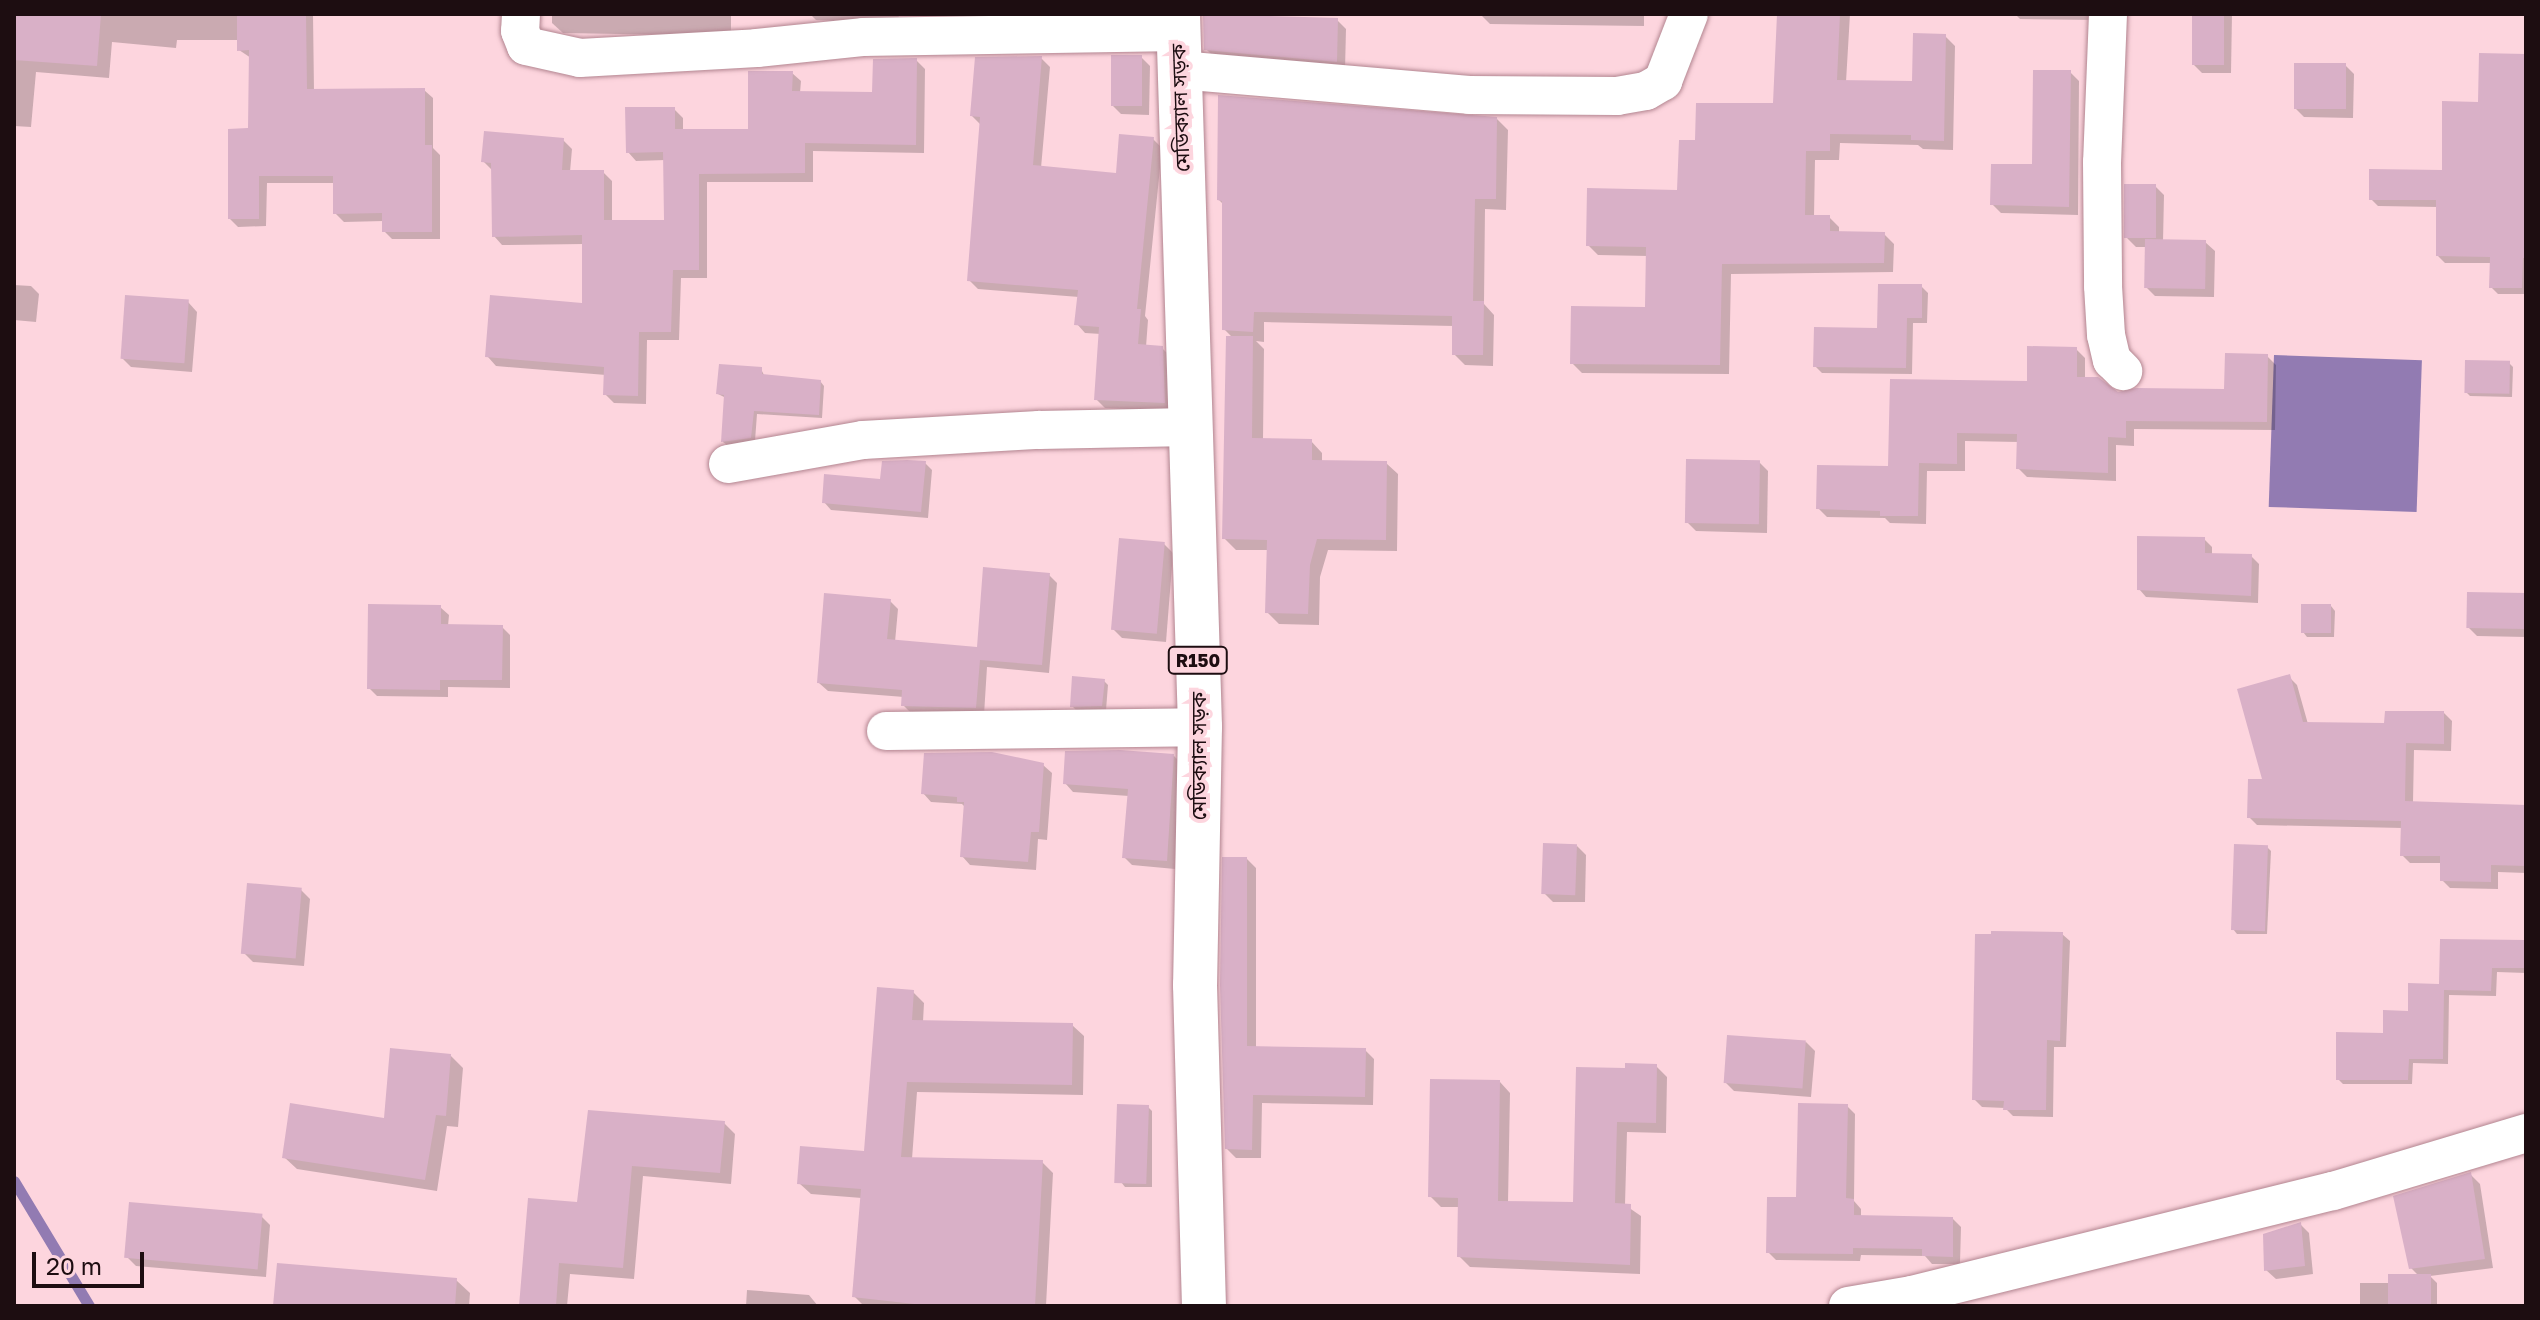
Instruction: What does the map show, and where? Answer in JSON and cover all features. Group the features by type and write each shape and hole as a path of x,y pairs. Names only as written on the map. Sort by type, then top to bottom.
{"main road":[{"name":"মেডিক্যাল সড়ক","path":"1178,39 1200,727 1195,985 1204,1306"}],"street":[{"path":"521,14 520,31 526,46 580,58 757,48 864,37 1178,39 1469,95 1617,96 1646,91 1663,81 1689,14"},
{"path":"2108,14 2102,162 2103,286 2106,335 2112,360 2123,371"},
{"path":"728,464 863,440 1039,430 1191,427"},
{"path":"886,731 1200,727"},
{"path":"1848,1306 1912,1295 2333,1191 2523,1134"}],"shaded area":[{"path":"2274,355 2422,360 2417,512 2269,507"}],"building":[{"path":"14,14 101,14 97,66 14,60"},
{"path":"237,14 306,14 307,89 425,88 425,145 432,145 432,232 382,232 382,213 333,214 333,176 259,176 259,219 228,219 228,129 248,128 249,50 237,51"},
{"path":"1203,14 1338,18 1337,62 1204,50"},
{"path":"1777,14 1840,14 1837,80 1912,81 1913,33 1946,34 1944,141 1911,140 1911,135 1830,134 1830,151 1806,151 1805,215 1830,215 1830,231 1885,232 1884,263 1722,264 1720,365 1570,364 1571,306 1645,307 1646,247 1586,246 1587,188 1677,190 1679,140 1695,140 1696,103 1773,103"},
{"path":"2192,14 2224,14 2224,65 2192,65"},
{"path":"2479,53 2526,54 2526,258 2523,258 2522,288 2489,288 2490,257 2436,256 2436,200 2369,200 2369,169 2442,170 2442,101 2478,102"},
{"path":"1111,55 1142,55 1142,106 1111,106"},
{"path":"1042,56 1033,165 1116,173 1119,134 1154,137 1137,309 1141,309 1138,344 1163,346 1165,403 1094,400 1099,327 1074,325 1078,290 967,281 980,117 970,116 975,57"},
{"path":"917,58 916,145 805,143 805,173 699,174 699,270 673,270 671,332 639,332 638,396 603,395 604,367 485,357 490,295 582,303 582,235 492,237 491,163 481,162 484,131 564,138 562,170 604,170 604,220 664,220 663,152 626,153 625,107 675,107 675,129 748,129 748,71 793,71 792,91 872,92 873,59"},
{"path":"2294,63 2346,63 2346,109 2294,109"},
{"path":"2033,70 2071,70 2069,207 1990,205 1991,164 2032,164"},
{"path":"1218,95 1497,117 1496,199 1475,199 1473,301 1484,301 1483,355 1452,355 1452,316 1254,312 1253,332 1222,330 1222,201 1217,200"},
{"path":"2124,184 2156,184 2156,238 2124,238"},
{"path":"2145,239 2206,240 2205,289 2144,288"},
{"path":"1878,284 1922,284 1922,318 1907,318 1906,368 1813,367 1814,327 1877,328"},
{"path":"125,295 189,299 184,363 121,359"},
{"path":"1226,336 1253,336 1252,438 1312,439 1312,460 1387,461 1386,540 1317,539 1310,565 1308,614 1265,613 1267,540 1222,539"},
{"path":"2027,346 2077,347 2077,377 2098,377 2118,392 2136,388 2224,389 2225,353 2268,354 2267,422 2126,421 2126,438 2108,437 2108,473 2016,469 2017,434 1957,433 1957,464 1919,463 1918,516 1880,516 1880,511 1816,509 1817,465 1888,466 1890,379 2027,381"},
{"path":"2465,360 2510,361 2509,394 2464,393"},
{"path":"719,364 762,367 762,374 821,380 819,415 754,411 751,438 721,442 724,395 716,394"},
{"path":"1686,459 1760,460 1759,524 1685,523"},
{"path":"882,461 926,461 921,512 822,503 824,474 880,479"},
{"path":"2137,536 2205,537 2205,553 2252,554 2251,596 2137,590"},
{"path":"1119,538 1165,542 1157,634 1111,630"},
{"path":"983,567 1050,573 1042,665 980,660 976,708 901,706 902,690 817,683 824,593 891,599 887,639 977,647"},
{"path":"2467,592 2526,593 2525,629 2466,628"},
{"path":"368,604 441,605 441,624 503,625 502,680 440,680 440,690 367,689"},
{"path":"2301,604 2331,604 2331,633 2301,633"},
{"path":"2290,674 2303,722 2384,723 2385,711 2444,711 2444,744 2406,743 2405,801 2526,805 2526,866 2491,865 2491,882 2440,881 2440,856 2400,856 2401,821 2247,818 2248,779 2262,779 2237,689"},
{"path":"1072,676 1105,679 1102,706 1070,707"},
{"path":"1120,750 1174,754 1167,861 1122,858 1128,789 1063,784 1065,751"},
{"path":"992,752 1044,763 1039,832 1031,832 1028,862 960,857 964,802 957,802 957,797 921,794 924,753"},
{"path":"1543,843 1577,844 1575,895 1541,894"},
{"path":"2234,844 2268,845 2265,931 2231,930"},
{"path":"1222,857 1247,857 1247,1046 1366,1048 1365,1097 1253,1095 1252,1150 1225,1149 1220,985"},
{"path":"247,883 302,888 296,959 241,954"},
{"path":"1991,931 2063,932 2060,1041 2047,1040 2046,1110 2003,1110 2004,1101 1972,1100 1975,934 1991,934"},
{"path":"2440,939 2526,940 2526,968 2492,968 2491,991 2444,990 2443,1059 2409,1059 2408,1080 2336,1080 2336,1032 2383,1033 2383,1010 2408,1011 2408,983 2439,984"},
{"path":"877,987 914,990 912,1020 1073,1023 1072,1085 907,1082 901,1157 1043,1160 1035,1306 932,1306 852,1297 861,1189 797,1184 800,1146 864,1151"},
{"path":"1727,1035 1806,1041 1802,1088 1724,1083"},
{"path":"390,1048 451,1054 446,1116 436,1115 425,1180 282,1158 290,1103 384,1118"},
{"path":"1625,1063 1657,1064 1656,1123 1617,1122 1615,1203 1631,1204 1630,1265 1457,1257 1458,1198 1428,1197 1430,1079 1500,1080 1498,1201 1573,1202 1576,1067 1625,1068"},
{"path":"1798,1103 1848,1104 1846,1198 1854,1199 1854,1215 1953,1217 1953,1257 1922,1256 1922,1249 1853,1248 1853,1254 1766,1253 1767,1197 1796,1197"},
{"path":"1117,1104 1149,1105 1146,1184 1114,1183"},
{"path":"588,1110 725,1121 720,1173 632,1166 623,1268 559,1263 556,1306 519,1306 528,1198 577,1202"},
{"path":"2471,1172 2485,1259 2409,1269 2393,1196"},
{"path":"129,1202 262,1214 258,1269 124,1258"},
{"path":"2301,1222 2305,1266 2264,1271 2263,1234"},
{"path":"277,1263 457,1278 455,1306 273,1306"},
{"path":"2388,1274 2431,1274 2431,1306 2388,1306"}],"waterway":[{"path":"14,1181 89,1306"}]}
